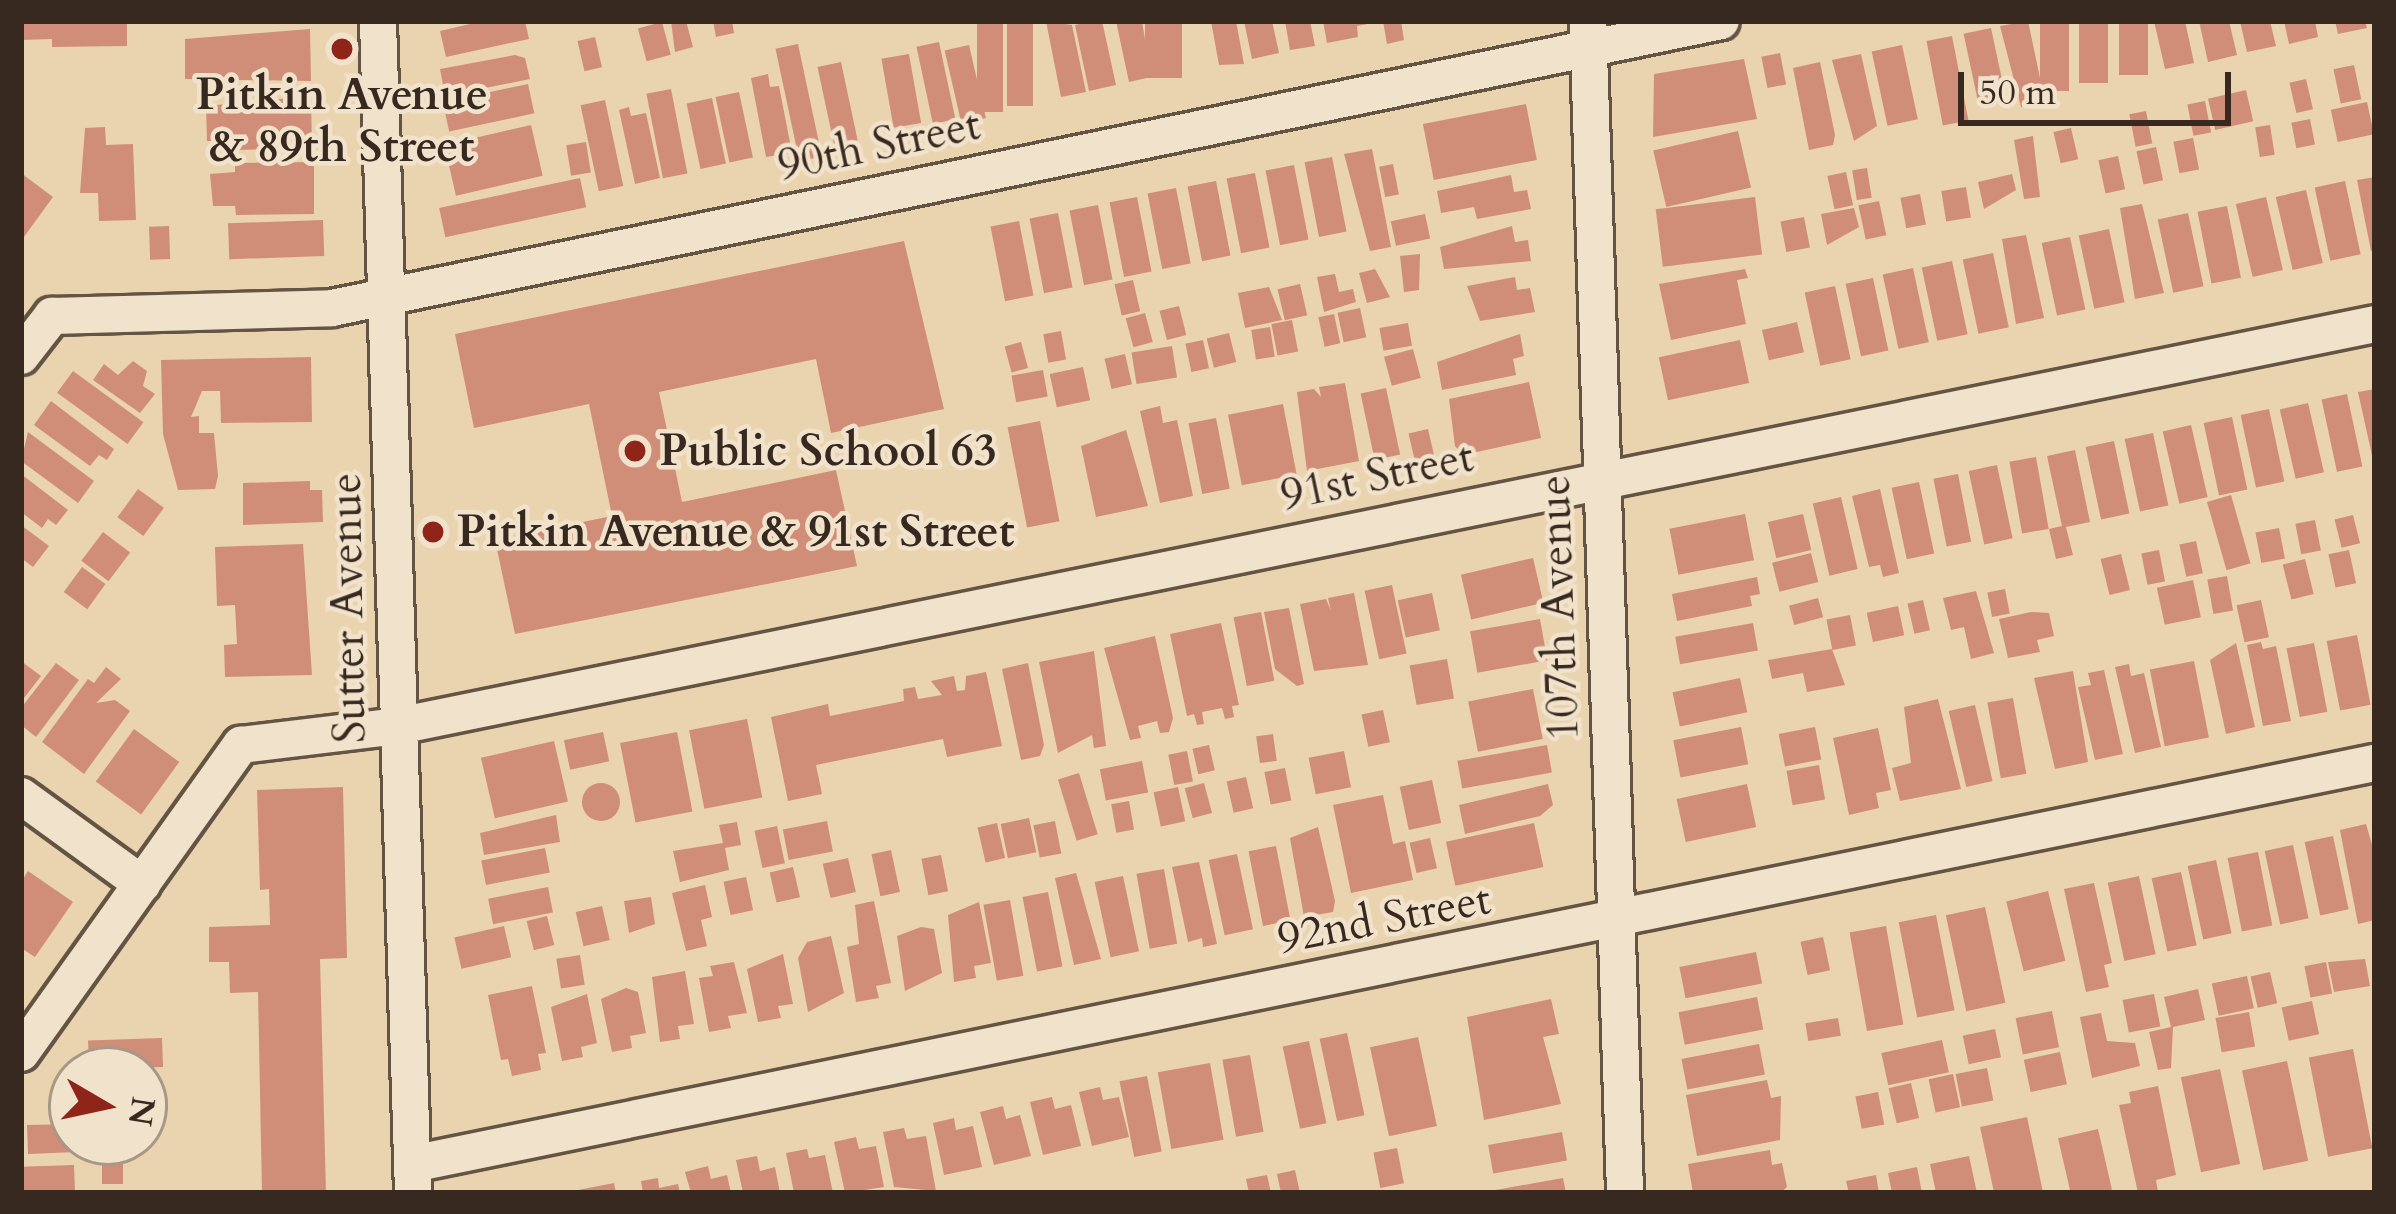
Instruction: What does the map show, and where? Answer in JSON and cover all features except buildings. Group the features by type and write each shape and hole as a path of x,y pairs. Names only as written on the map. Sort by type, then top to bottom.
{"street":[{"name":"Sutter Avenue","path":"378,21 412,1178"},
{"name":"90th Street","path":"21,356 52,316 332,308 1589,35 1721,21"},
{"name":"107th Avenue","path":"1589,35 1624,1193"},
{"name":"91st Street","path":"21,1053 241,745 398,726 2375,324"},
{"name":"92nd Street","path":"412,1178 2375,763"},
{"path":"21,796 142,884"}],"place":[{"name":"Pitkin Avenue & 89th Street","path":"342,49"},
{"name":"Public School 63","path":"635,451"},
{"name":"Pitkin Avenue & 91st Street","path":"433,532"}]}
